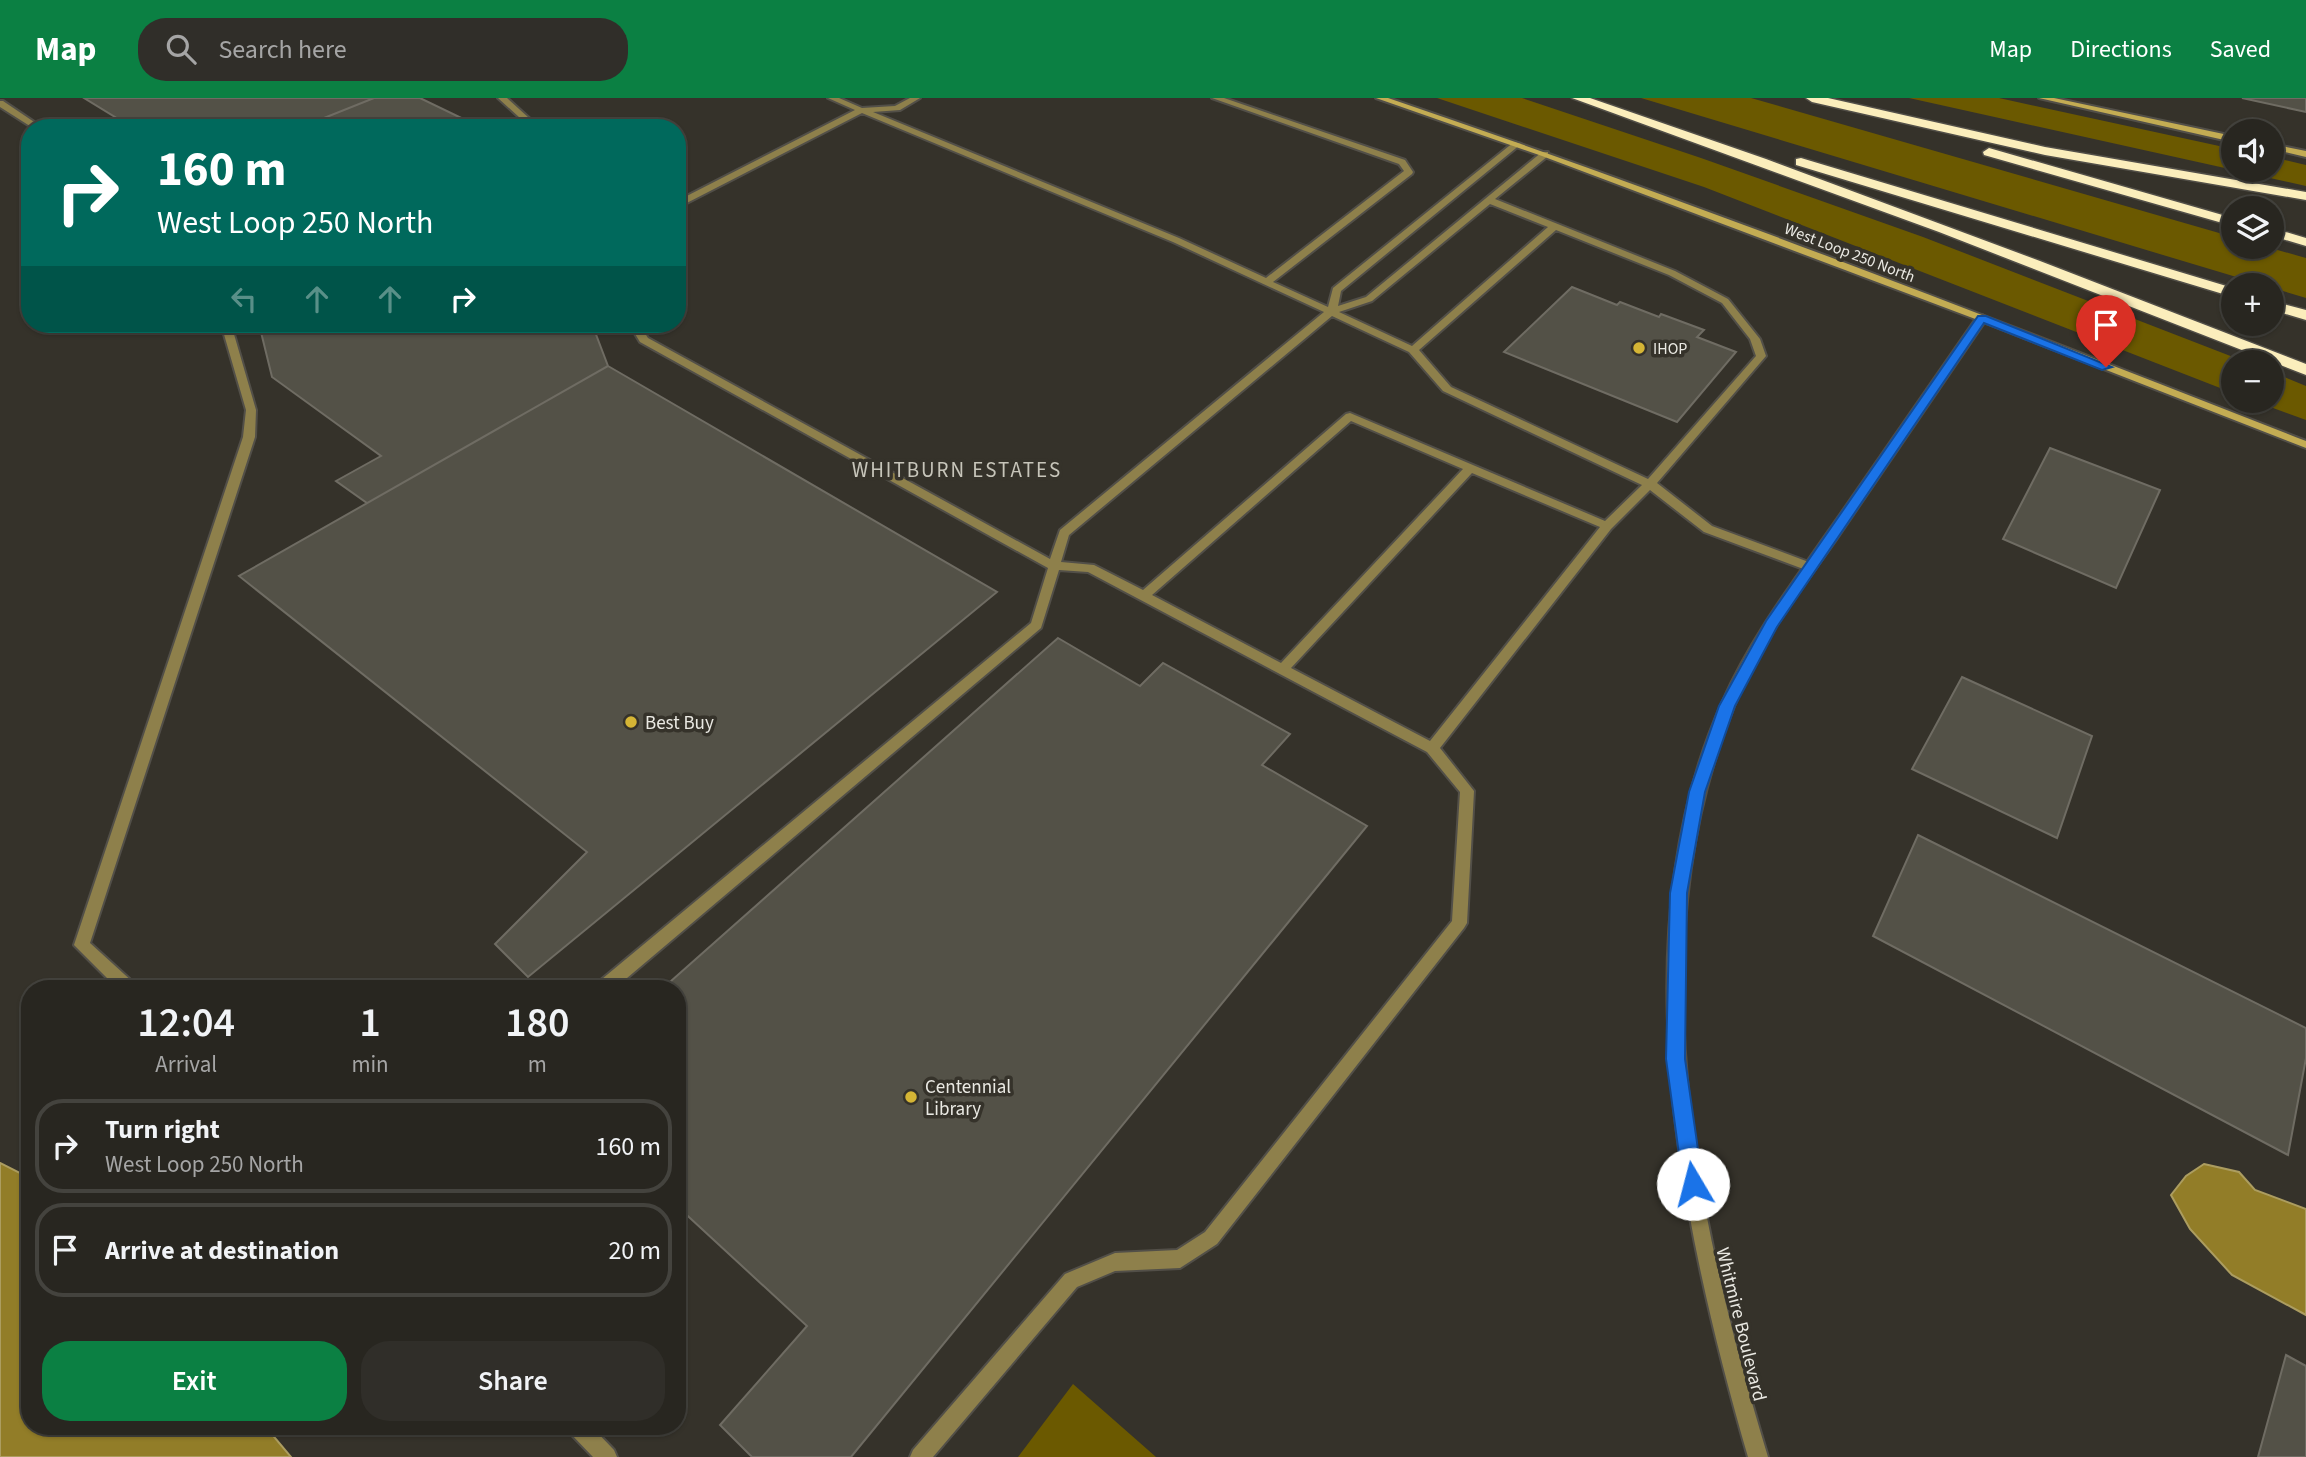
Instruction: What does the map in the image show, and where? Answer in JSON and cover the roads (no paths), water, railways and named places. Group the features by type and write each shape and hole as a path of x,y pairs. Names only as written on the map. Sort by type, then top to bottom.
{"highway":[{"path":"1578,98 1788,170 2101,288 2306,370"},
{"path":"1592,98 2221,289"},
{"path":"1800,98 2221,219"},
{"path":"1812,98 2045,151 2306,196"},
{"path":"2284,236 2306,242"},
{"path":"2284,309 2306,315"}],"main road":[{"name":"West Loop 250 North","path":"1380,98 1545,154 1982,318 2306,445"},
{"path":"2043,98 2221,136"},
{"path":"2284,150 2306,155"}],"street":[{"path":"502,98 526,119"},
{"path":"832,98 1176,240 1332,311 1413,350 1447,389 1650,484 1708,529 1811,567"},
{"path":"862,110 868,98"},
{"path":"686,200 862,110 897,108 916,98"},
{"path":"1216,98 1402,162 1409,172 1268,281"},
{"path":"0,103 25,119"},
{"path":"1332,311 1336,290 1517,144"},
{"path":"613,980 1037,625 1064,533 1332,311 1369,299 1545,154"},
{"path":"1432,748 1607,526 1650,484 1761,356 1755,339 1725,301 1672,273 1489,201"},
{"path":"1413,350 1555,227"},
{"name":"Whitmire Boulevard","path":"1758,1457 1726,1352 1712,1292 1700,1234 1675,1059 1679,893 1697,792 1727,706 1771,624 1982,318"},
{"path":"119,980 82,945 249,437 251,410 229,333"},
{"path":"640,333 644,340 1054,566 1090,568 1432,748 1467,791 1459,923 1211,1238 1180,1259 1115,1262 1071,1280 920,1457"},
{"path":"1144,596 1350,416 1607,526"},
{"path":"1283,669 1470,468"},
{"path":"586,1435 607,1457"}],"place":[{"name":"IHOP","path":"1639,348"},
{"name":"Best Buy","path":"631,722"},
{"name":"Centennial Library","path":"911,1097"}],"district":[{"name":"WHITBURN ESTATES","path":"957,470"}]}
